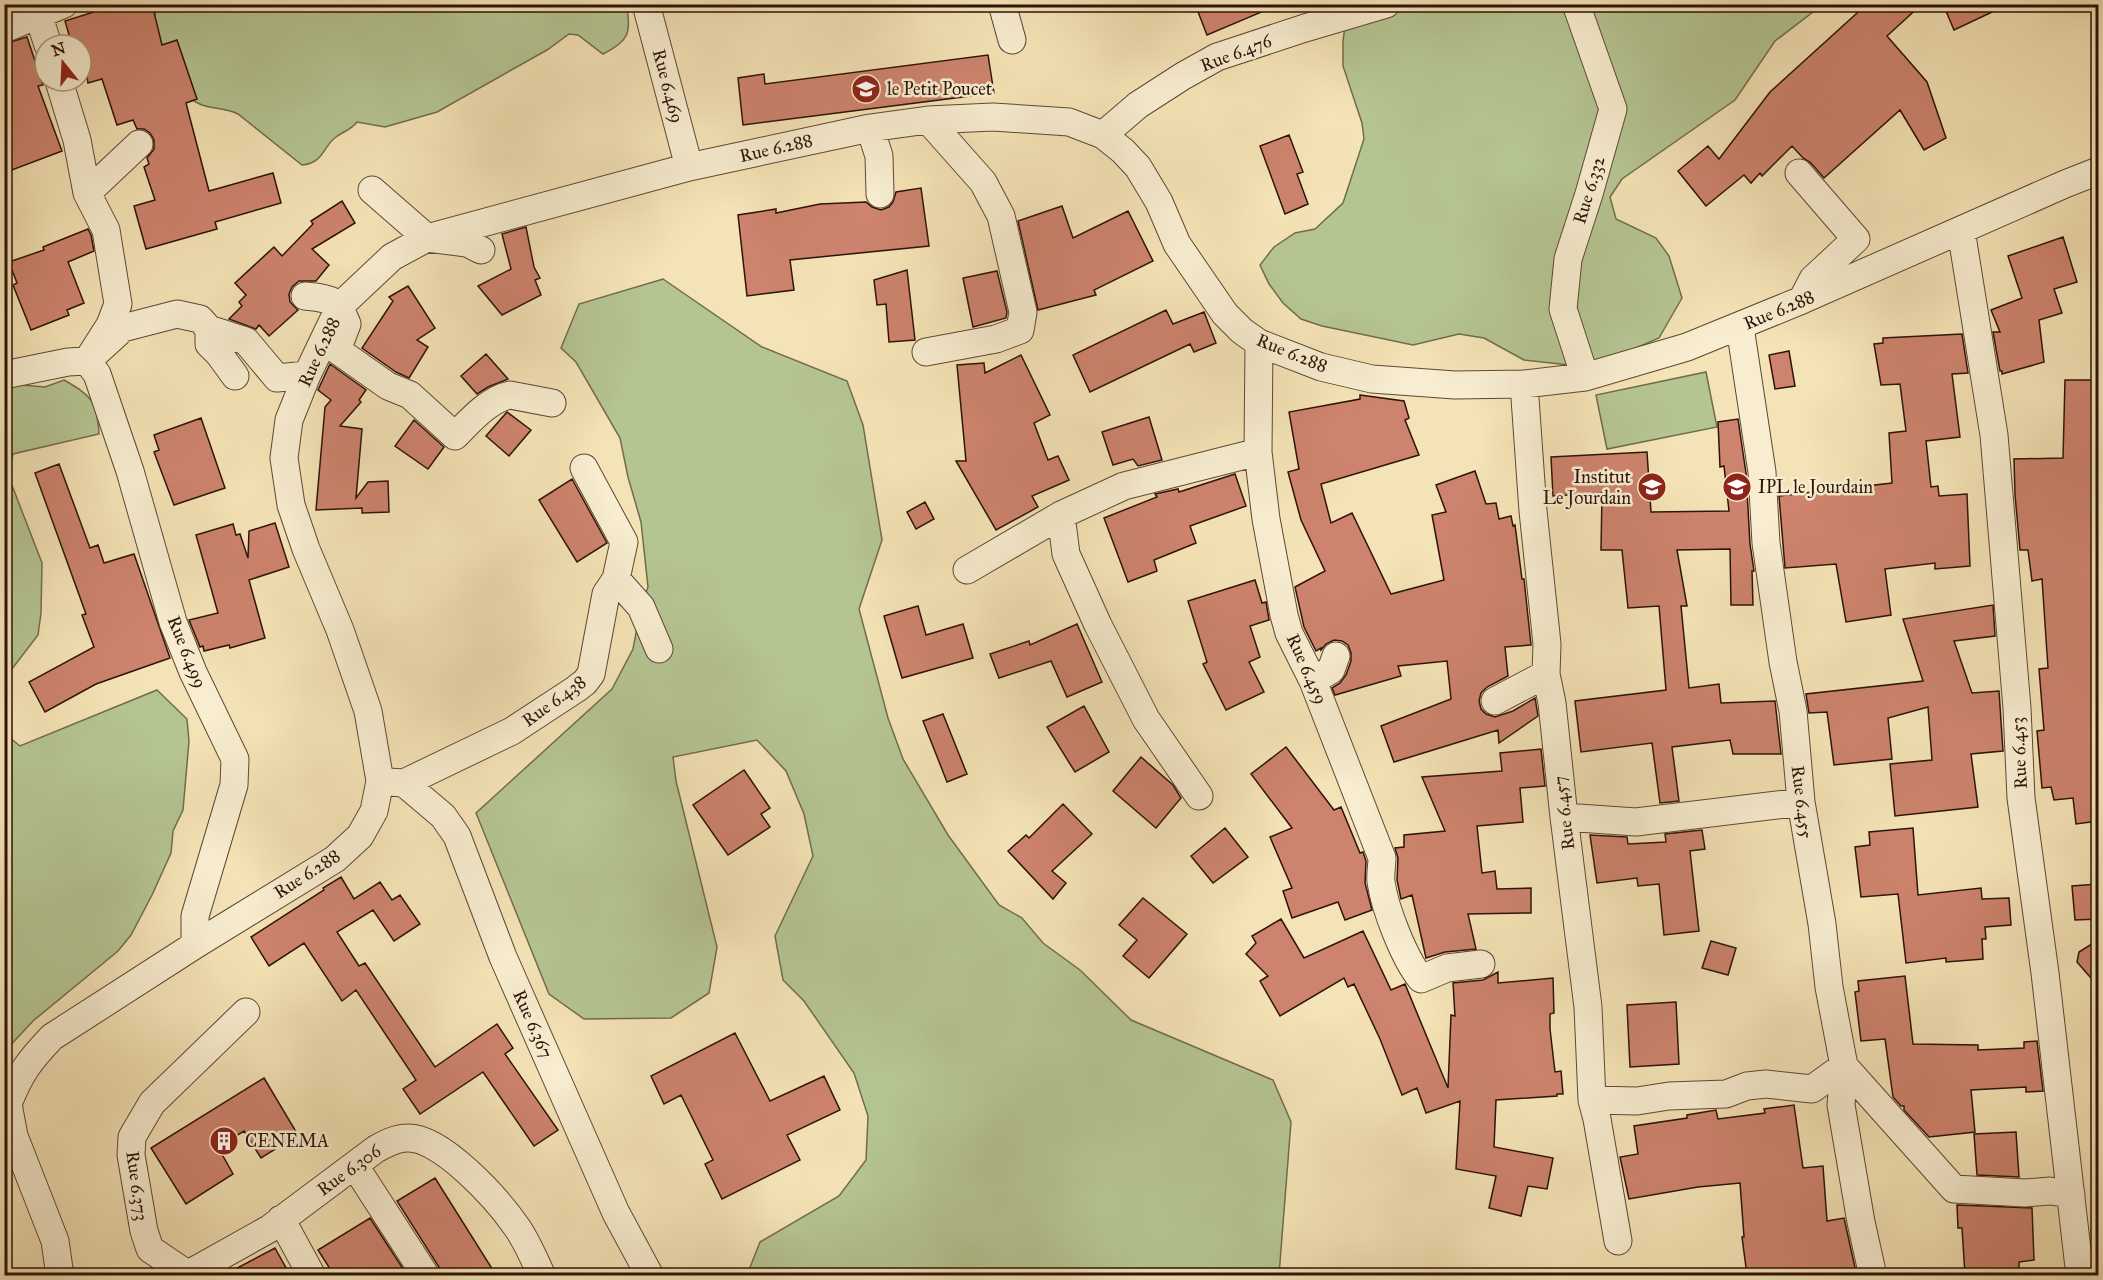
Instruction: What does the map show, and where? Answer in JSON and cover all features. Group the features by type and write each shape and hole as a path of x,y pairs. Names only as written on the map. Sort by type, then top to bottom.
{"street":[{"path":"4,29 40,9 64,4"},
{"name":"Rue 6.469","path":"646,4 689,167"},
{"path":"1002,4 1012,40"},
{"name":"Rue 6.476","path":"1103,135 1138,105 1217,57 1386,4"},
{"name":"Rue 6.332","path":"1576,4 1613,109 1568,259 1563,309 1586,377"},
{"path":"40,9 45,33"},
{"path":"63,93 77,140 87,193 106,230 118,304 110,325 87,361"},
{"name":"Rue 6.288","path":"7,1112 18,1078 52,1037 334,859 360,836 392,782 340,630 306,549 291,505 284,458 289,420 307,375 340,306 392,257 427,238 689,167 870,128 928,120 993,117 1069,122 1103,135 1138,166 1159,202 1177,244 1225,314 1242,331 1259,343 1321,367 1372,379 1455,385 1524,384 1586,377 1687,347 1740,327 2098,171"},
{"path":"926,352 996,339 1020,330 1023,312 1001,216 983,182 928,120"},
{"path":"870,128 879,156 880,194"},
{"path":"87,193 139,144"},
{"path":"1799,173 1856,239 1814,279 1802,300"},
{"path":"372,190 427,238 467,243 481,250"},
{"name":"Rue 6.453","path":"1961,230 1994,435 2017,708 2021,798 2045,973 2080,1275"},
{"path":"305,296 329,298 340,306 347,324 337,350 388,386 410,395 455,436 482,411 503,396 510,395 552,404"},
{"path":"4,375 69,362 87,361 123,328 177,314 200,319 209,329 246,341 277,378 307,375"},
{"name":"Rue 6.455","path":"1740,327 1762,472 1766,543 1783,662 1793,711 1801,802 1822,924 1829,987 1844,1066 1841,1105 1861,1222 1873,1275"},
{"path":"209,329 209,344 235,376"},
{"name":"Rue 6.459","path":"1259,343 1258,452 1266,519 1284,615 1313,681 1382,858 1381,882 1387,905 1410,966 1421,979 1447,969 1481,964"},
{"name":"Rue 6.499","path":"87,361 97,374 130,471 173,622 193,672 235,759 234,785 195,916 195,945"},
{"name":"Rue 6.457","path":"1524,384 1533,511 1547,644 1546,674 1552,703 1588,1007 1592,1100 1618,1241"},
{"path":"967,570 1061,515 1124,486 1258,452"},
{"name":"Rue 6.438","path":"392,782 512,731 585,682 591,674 606,594 616,579 624,542 584,468"},
{"path":"1061,515 1066,554 1098,625 1146,719 1199,796"},
{"path":"616,579 641,607 658,649"},
{"path":"1313,681 1330,670 1336,656"},
{"path":"1495,701 1546,674"},
{"name":"Rue 6.367","path":"392,782 443,816 457,836 503,957 616,1213 650,1275"},
{"path":"1564,817 1636,822 1801,802"},
{"name":"Rue 6.373","path":"188,1275 150,1249 144,1232 130,1155 132,1137 152,1103 246,1012"},
{"path":"1592,1100 1637,1101 1669,1096 1726,1094 1747,1086 1766,1084 1812,1089 1844,1066 1954,1190 2025,1193 2050,1191 2071,1194"},
{"path":"7,1112 14,1136 55,1241 60,1275"},
{"name":"Rue 6.306","path":"188,1275 269,1229 376,1149 389,1142 406,1138 420,1139 430,1144 448,1156 488,1191 518,1227 542,1275"},
{"path":"355,1166 426,1275"},
{"path":"281,1219 312,1275"}],"green space":[{"path":"164,4 626,4 629,22 623,40 603,54 578,35 569,34 547,50 437,112 385,127 357,122 332,141 319,158 302,165 238,114 202,105 182,91 169,70 152,22 156,12"},
{"path":"1348,5 1819,5 1775,41 1735,100 1622,179 1610,197 1616,219 1656,238 1669,256 1682,298 1659,338 1615,357 1569,365 1524,360 1484,338 1459,334 1413,345 1322,326 1301,319 1283,303 1269,284 1260,265 1274,247 1295,233 1315,229 1343,203 1364,139 1362,123 1343,66 1343,41"},
{"path":"663,279 762,347 847,381 863,425 882,540 859,609 888,718 903,759 948,835 999,905 1022,918 1043,943 1080,970 1131,1020 1273,1080 1291,1122 1279,1275 747,1275 760,1242 839,1196 866,1160 868,1116 854,1073 804,1001 783,980 775,936 813,856 804,814 786,771 757,740 673,757 676,781 717,947 709,993 671,1018 584,1019 549,994 476,813 612,689 633,649 641,607 648,587 641,522 620,438 576,362 561,348 579,304"},
{"path":"1706,372 1717,427 1607,449 1596,395"},
{"path":"64,380 87,395 91,401 97,414 99,434 13,454 8,475 42,563 41,613 38,635 5,678 5,388 22,385 45,387"},
{"path":"157,690 187,719 189,741 183,810 173,831 171,853 131,935 118,951 33,1021 5,1051 5,734 20,746"}],"building":[{"path":"119,4 152,4 162,45 177,40 197,99 186,103 209,191 273,173 281,203 215,222 217,229 146,249 134,206 155,200 144,167 149,164 147,158 154,149 154,140 144,129 137,129 133,120 117,125 102,79 93,82 93,33 68,33 65,21"},
{"path":"1195,4 1278,4 1278,5 1207,35"},
{"path":"1867,4 1922,4 1887,36 1927,82 1946,138 1924,150 1900,110 1824,178 1792,146 1762,176 1760,173 1751,183 1744,175 1706,206 1678,171 1708,146 1719,159 1770,92"},
{"path":"1943,4 2009,4 1954,30"},
{"path":"27,37 33,55 33,93 41,93 62,151 4,173 4,44"},
{"name":"le Petit Poucet","path":"988,55 994,93 743,125 738,78 764,74 765,84"},
{"path":"1289,135 1303,172 1297,174 1308,204 1285,214 1260,146"},
{"path":"921,188 929,246 790,260 794,290 747,296 738,215 776,209 776,213 820,204 866,202 881,210 889,207 896,192"},
{"path":"342,201 355,223 312,249 329,265 316,281 299,281 292,287 289,294 290,302 298,310 269,336 259,325 256,329 229,319 242,306 239,302 246,295 235,283 274,247 282,256 313,224 311,221"},
{"path":"1062,206 1073,238 1128,211 1153,261 1094,290 1096,295 1038,310 1018,221"},
{"path":"526,227 534,267 540,278 535,280 541,295 502,315 478,286 511,269 502,234"},
{"path":"88,229 94,251 68,262 84,303 67,310 69,315 31,330 13,285 17,283 9,262 44,250 43,247"},
{"path":"2063,237 2077,282 2054,289 2062,313 2039,320 2044,362 2002,374 1993,332 2000,332 1991,310 2022,298 2008,256"},
{"path":"907,270 915,340 889,342 886,304 877,305 874,280"},
{"path":"997,271 1007,312 1006,318 973,327 963,278"},
{"path":"408,286 435,328 417,340 428,347 409,378 396,372 362,348 393,301 389,297"},
{"path":"1166,310 1173,324 1204,312 1216,343 1194,352 1190,344 1090,392 1073,355"},
{"path":"1962,334 1968,373 1952,374 1960,437 1926,441 1931,487 1938,486 1939,496 1967,494 1970,566 1935,569 1935,563 1885,569 1891,615 1846,622 1836,564 1785,568 1779,496 1892,483 1889,433 1906,431 1900,384 1881,385 1874,344 1883,343 1883,338"},
{"path":"1789,351 1795,386 1775,389 1769,355"},
{"path":"486,354 508,379 477,394 461,376"},
{"path":"1021,355 1050,415 1034,423 1048,460 1058,456 1069,480 1032,496 1038,507 996,530 956,461 966,461 957,365 984,363 985,373"},
{"path":"330,364 366,390 359,400 361,402 340,426 362,429 356,498 368,482 388,481 389,512 362,513 362,508 316,510 325,407 331,400 318,390"},
{"path":"2065,380 2098,380 2098,663 2092,664 2097,715 2094,716 2098,754 2098,821 2076,824 2073,798 2054,800 2051,787 2042,788 2037,731 2044,730 2039,669 2048,668 2042,579 2032,581 2028,550 2020,550 2014,459 2063,458"},
{"path":"1360,395 1404,401 1409,418 1405,420 1419,455 1321,484 1331,523 1352,513 1391,594 1444,580 1432,515 1446,512 1436,485 1475,471 1486,504 1496,503 1499,519 1511,516 1513,526 1515,525 1531,645 1505,647 1508,676 1487,687 1481,693 1479,701 1481,709 1486,714 1495,717 1513,711 1535,698 1538,716 1499,743 1498,730 1394,762 1381,726 1451,699 1447,661 1398,666 1401,676 1335,695 1332,688 1346,675 1351,661 1348,645 1334,640 1316,651 1304,627 1295,587 1325,571 1301,520 1288,472 1299,469 1289,412 1360,399"},
{"path":"507,412 531,430 509,456 486,436"},
{"path":"1149,417 1162,460 1138,466 1133,459 1113,465 1102,432"},
{"path":"201,418 225,488 174,505 154,452 159,450 154,435"},
{"path":"1738,419 1746,473 1754,571 1752,571 1753,605 1731,605 1730,549 1677,550 1687,606 1681,606 1689,688 1719,684 1721,703 1775,701 1781,754 1733,754 1730,740 1672,747 1679,801 1660,803 1652,743 1581,752 1575,701 1666,690 1659,606 1628,608 1622,550 1601,550 1602,493 1553,496 1551,457 1647,452 1651,512 1729,511 1724,466 1720,467 1718,422"},
{"path":"414,420 444,447 428,469 395,446"},
{"path":"59,464 90,548 98,545 104,563 134,554 170,658 96,684 45,712 29,682 94,647 82,615 86,614 35,473"},
{"path":"1235,474 1246,506 1190,526 1196,543 1154,560 1157,571 1128,582 1104,518 1157,497 1155,494 1178,489 1179,492"},
{"path":"572,479 607,543 577,562 539,500"},
{"path":"925,502 934,519 916,529 907,512"},
{"path":"275,523 289,567 249,580 265,638 230,648 229,645 204,651 203,646 200,647 189,620 218,613 196,535 233,524 236,535 240,534 248,558 249,531"},
{"path":"1255,580 1262,603 1266,602 1269,620 1250,626 1260,657 1249,662 1264,692 1226,710 1203,664 1207,662 1188,601"},
{"path":"1993,605 1995,636 1954,641 1972,693 1999,691 2003,751 1971,754 1978,807 1895,816 1890,764 1932,760 1928,707 1888,718 1892,759 1834,765 1827,712 1809,713 1806,694 1923,681 1903,619"},
{"path":"918,606 926,635 963,624 973,658 902,678 884,616"},
{"path":"1077,624 1102,682 1067,697 1051,661 999,678 990,654 1029,641 1030,645"},
{"path":"1084,706 1109,752 1075,772 1047,727"},
{"path":"943,714 967,774 947,782 923,721"},
{"path":"1286,747 1334,810 1341,807 1360,853 1363,852 1366,861 1365,883 1372,910 1345,920 1338,902 1292,918 1283,891 1292,888 1270,837 1292,828 1251,774"},
{"path":"1541,749 1545,786 1520,788 1523,822 1477,826 1482,873 1495,871 1497,889 1531,888 1531,913 1468,914 1476,949 1445,952 1426,958 1412,895 1401,899 1397,880 1398,858 1395,848 1404,847 1404,835 1445,831 1422,777 1502,771 1500,753"},
{"path":"1141,757 1173,785 1181,798 1156,828 1113,791"},
{"path":"744,770 770,808 761,814 770,827 728,855 693,805"},
{"path":"1063,804 1092,834 1052,871 1066,883 1053,899 1008,851 1026,835 1029,838"},
{"path":"1225,828 1248,857 1213,883 1191,856"},
{"path":"1913,828 1918,895 1981,888 1982,899 2009,898 2011,925 1985,927 1986,939 1982,939 1983,959 1946,962 1946,958 1906,963 1898,894 1861,897 1855,847 1870,845 1869,832"},
{"path":"1702,830 1705,849 1690,851 1699,931 1664,935 1659,884 1638,886 1637,878 1597,883 1590,835 1627,837 1628,844 1666,842 1665,834"},
{"path":"341,877 354,899 380,882 392,900 400,895 420,924 394,941 373,910 337,932 359,966 365,963 435,1067 497,1024 513,1048 505,1054 558,1130 534,1146 483,1072 420,1114 403,1089 416,1080 356,990 342,1001 304,943 269,966 251,937"},
{"path":"2098,884 2098,919 2075,920 2072,886"},
{"path":"1143,898 1187,934 1149,978 1123,956 1137,940 1119,925"},
{"path":"1281,919 1304,958 1363,931 1391,990 1405,984 1448,1088 1451,1015 1455,1016 1453,983 1483,980 1498,972 1498,983 1553,978 1554,1013 1550,1014 1550,1029 1555,1072 1561,1071 1563,1094 1496,1100 1494,1147 1553,1158 1547,1189 1528,1186 1521,1216 1489,1208 1496,1176 1456,1169 1460,1101 1426,1113 1417,1088 1402,1095 1380,1039 1354,984 1348,987 1344,978 1280,1016 1260,981 1268,976 1246,954 1256,943 1252,936"},
{"path":"2098,940 2098,986 2077,962 2079,952"},
{"path":"1711,941 1736,948 1728,975 1702,968"},
{"path":"1905,976 1913,1044 1978,1045 1978,1050 2024,1048 2024,1042 2037,1041 2043,1091 2026,1092 2026,1087 1971,1090 1975,1132 1929,1137 1904,1110 1904,1106 1901,1106 1893,1097 1885,1039 1861,1041 1855,992 1859,991 1858,981"},
{"path":"1676,1002 1679,1064 1630,1067 1627,1005"},
{"path":"735,1033 770,1101 824,1076 840,1110 787,1135 800,1160 722,1199 705,1164 713,1160 681,1095 664,1104 651,1076"},
{"name":"CENEMA","path":"264,1078 298,1135 261,1158 244,1131 218,1147 233,1174 186,1204 151,1148"},
{"path":"1794,1105 1803,1168 1823,1166 1827,1221 1844,1218 1856,1272 1836,1275 1747,1275 1742,1237 1744,1237 1740,1183 1698,1187 1629,1199 1620,1157 1638,1154 1634,1126 1687,1118 1687,1115 1716,1110 1718,1119 1765,1113 1764,1109"},
{"path":"2016,1132 2019,1177 1977,1175 1974,1134"},
{"path":"435,1178 496,1275 442,1275 397,1201"},
{"path":"1957,1205 2032,1208 2034,1260 2019,1262 2019,1275 1965,1275 1962,1228 1958,1228"},
{"path":"370,1218 407,1275 334,1275 318,1250"},
{"path":"275,1248 290,1275 224,1275"}],"place":[{"name":"le Petit Poucet","path":"866,89"},
{"name":"Institut Le Jourdain","path":"1652,487"},
{"name":"IPL le Jourdain","path":"1737,487"},
{"name":"CENEMA","path":"224,1141"}]}
